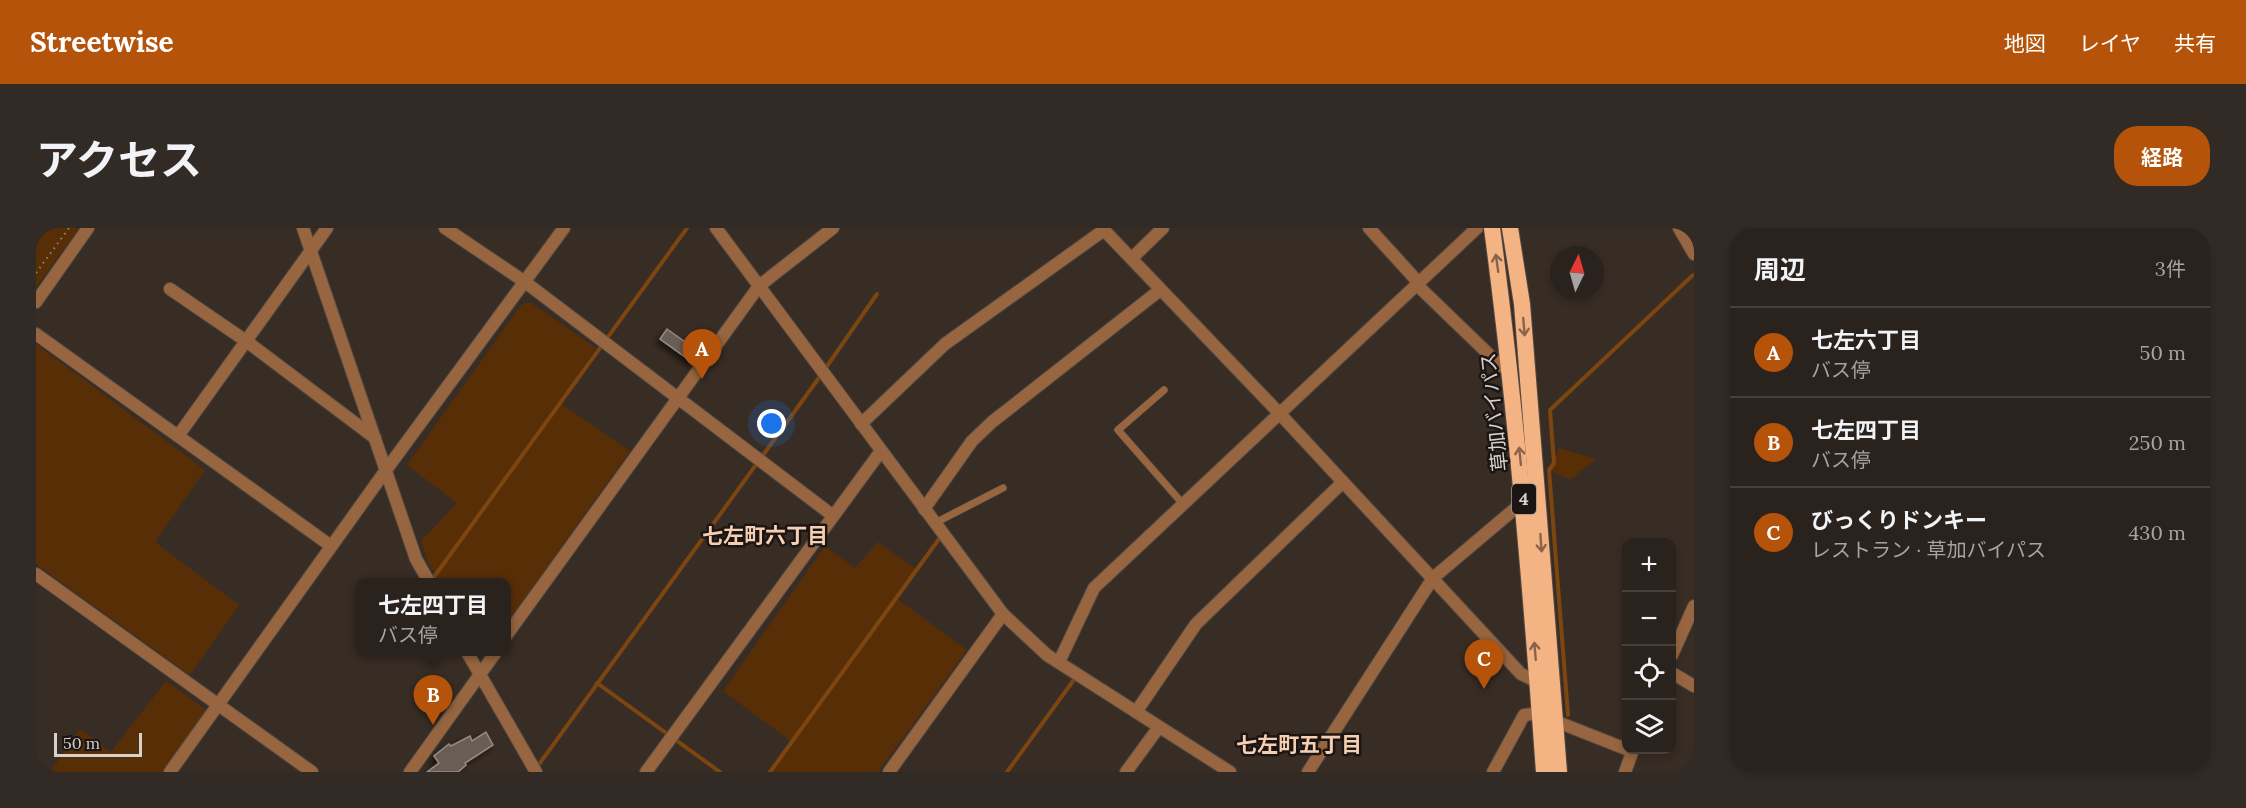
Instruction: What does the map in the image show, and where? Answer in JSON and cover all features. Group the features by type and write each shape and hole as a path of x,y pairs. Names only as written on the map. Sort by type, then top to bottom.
{"highway":[{"name":"草加バイパス","path":"1492,228 1511,368 1524,501 1544,772"},
{"name":"草加バイパス","path":"1510,228 1523,315 1559,772"}],"street":[{"path":"36,302 88,228"},
{"path":"303,228 416,559 427,578"},
{"path":"178,436 327,228"},
{"path":"445,228 525,282 832,515"},
{"path":"170,772 386,470 564,228"},
{"path":"716,228 1003,614 1059,662 1230,772"},
{"path":"511,630 759,286 833,228"},
{"path":"1132,258 1163,228"},
{"path":"1369,228 1417,283 1502,366 1511,368"},
{"path":"1059,662 1094,588 1478,228"},
{"path":"1679,228 1694,254"},
{"path":"861,424 945,344 1103,229 1280,414 1521,674 1538,682"},
{"path":"170,289 246,341 375,438"},
{"path":"924,508 972,441 992,422 1161,290"},
{"path":"36,334 331,546"},
{"path":"646,772 881,451"},
{"path":"1136,712 1196,624 1342,482"},
{"path":"1308,772 1433,578 1524,501"},
{"path":"36,574 312,772"},
{"path":"1675,646 1694,606"},
{"path":"889,772 1003,614"},
{"path":"470,656 536,772"},
{"path":"410,772 492,656"},
{"path":"1676,676 1694,686"},
{"path":"1493,772 1524,715 1540,713"},
{"path":"1555,721 1622,747"},
{"path":"1126,772 1158,727"},
{"path":"1624,772 1629,754"}],"lane":[{"path":"1164,390 1118,430 1183,504"},
{"path":"935,524 1003,488"}],"path":[{"path":"36,273 69,228"}],"shaded area":[{"path":"36,228 79,228 36,287"},
{"path":"530,302 596,348 560,403 630,451 511,617 511,578 438,578 429,564 421,541 457,503 407,465 522,304"},
{"path":"36,344 205,470 155,542 239,605 190,675 36,564"},
{"path":"1559,448 1596,459 1570,480 1549,470"},
{"path":"878,542 916,569 896,598 967,650 878,772 771,772 791,741 723,691 825,546 855,568"},
{"path":"166,681 208,711 164,772 50,772 80,729 111,752"}],"building":[{"path":"667,329 699,352 692,362 660,339"},
{"path":"486,732 493,745 465,763 466,765 458,772 427,772 439,763 434,756 449,744 451,746 470,736 472,741"}],"waterway":[{"path":"434,577 687,228"},
{"path":"1691,228 1694,234"},
{"path":"1568,715 1549,470 1554,463 1550,410 1693,275"},
{"path":"825,369 877,294"},
{"path":"540,763 821,375"},
{"path":"770,772 939,539"},
{"path":"1007,772 1073,681"},
{"path":"597,683 720,772"}],"place":[{"name":"七左六丁目","path":"702,379"},
{"name":"びっくりドンキー","path":"1484,689"},
{"name":"七左四丁目","path":"433,725"}],"district":[{"name":"七左町六丁目","path":"765,536"},
{"name":"七左町五丁目","path":"1299,745"}]}
